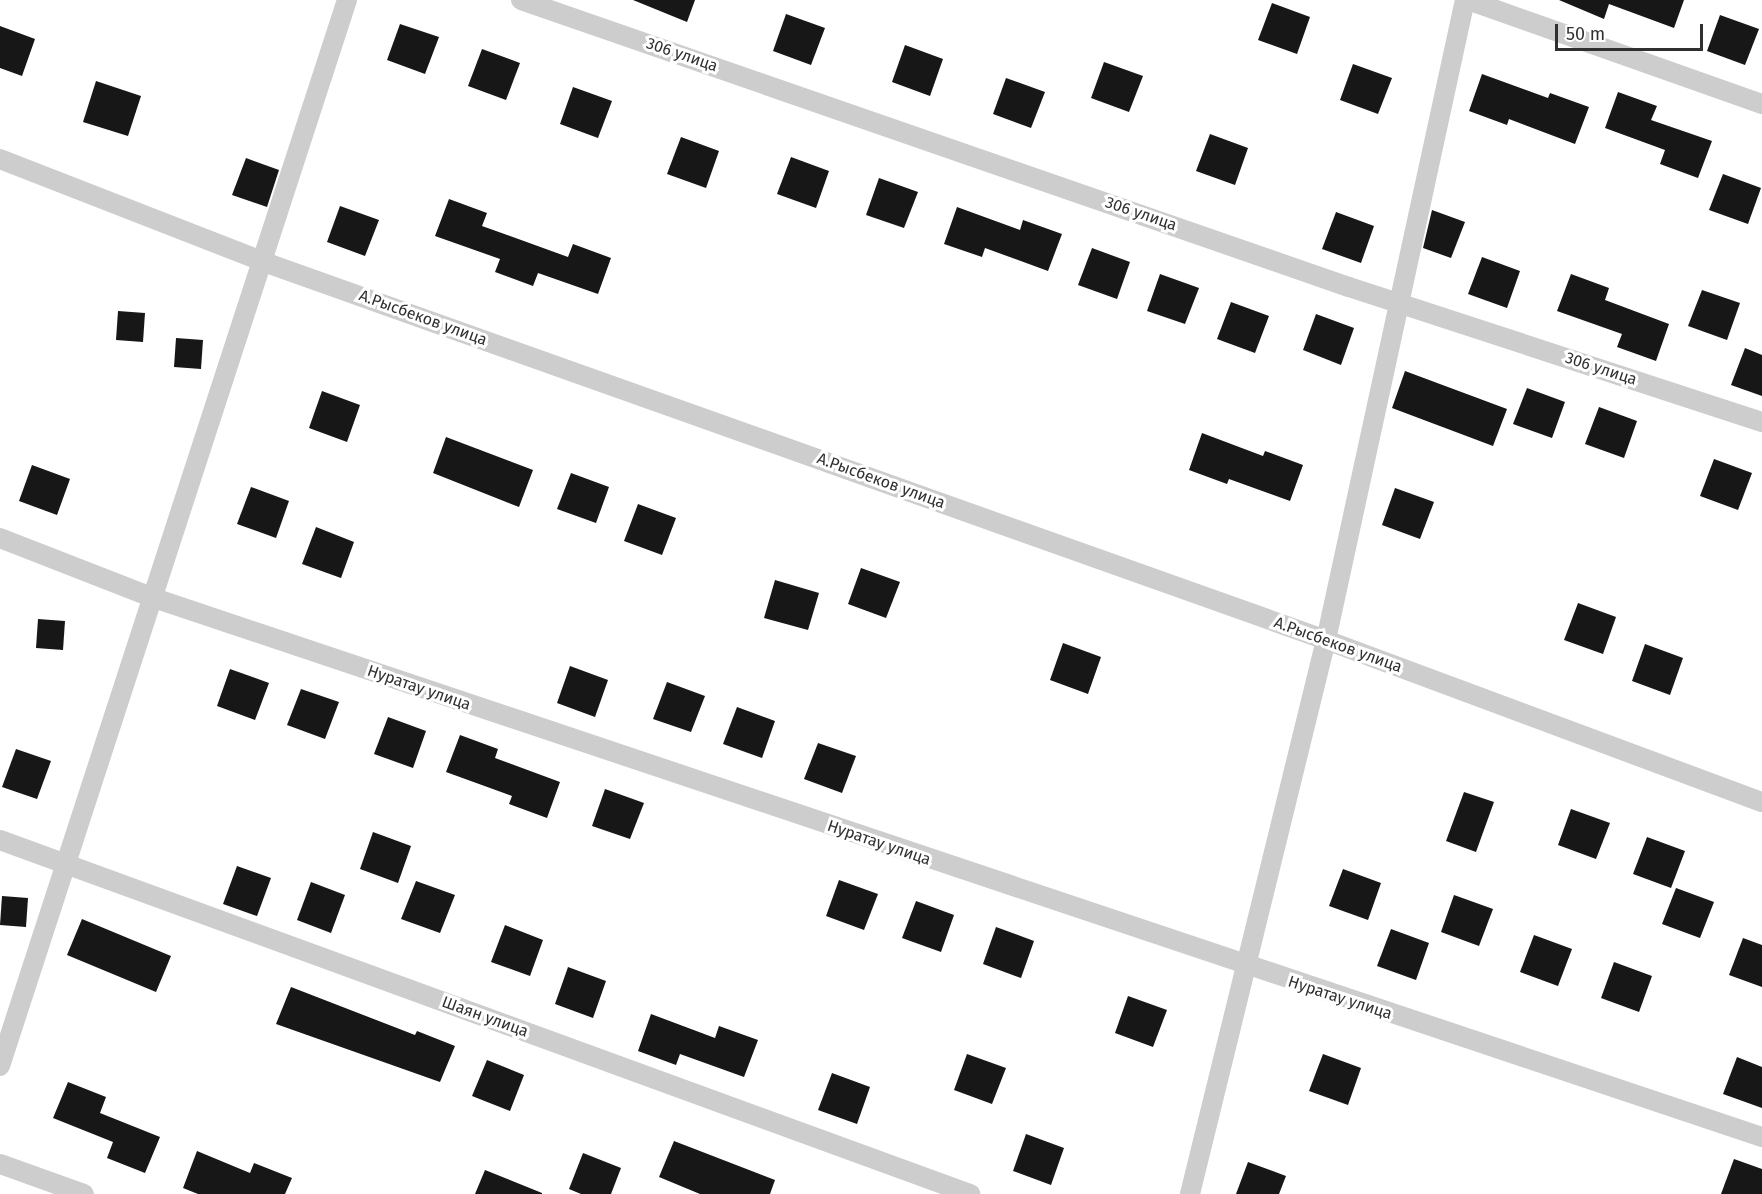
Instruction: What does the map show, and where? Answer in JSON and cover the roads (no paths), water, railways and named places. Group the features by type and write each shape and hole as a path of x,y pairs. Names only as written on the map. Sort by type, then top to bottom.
{"street":[{"path":"0,1066 151,597 264,262 347,0"},
{"name":"306 улица","path":"521,0 1398,303 1762,422"},
{"path":"1190,1194 1326,640 1466,0 1762,104"},
{"name":"А.Рысбеков улица","path":"0,159 264,262 1326,640 1762,802"},
{"name":"Нуратау улица","path":"0,538 151,597 1245,967 1762,1137"},
{"name":"Шаян улица","path":"0,840 970,1194"},
{"path":"0,1164 84,1194"}]}
